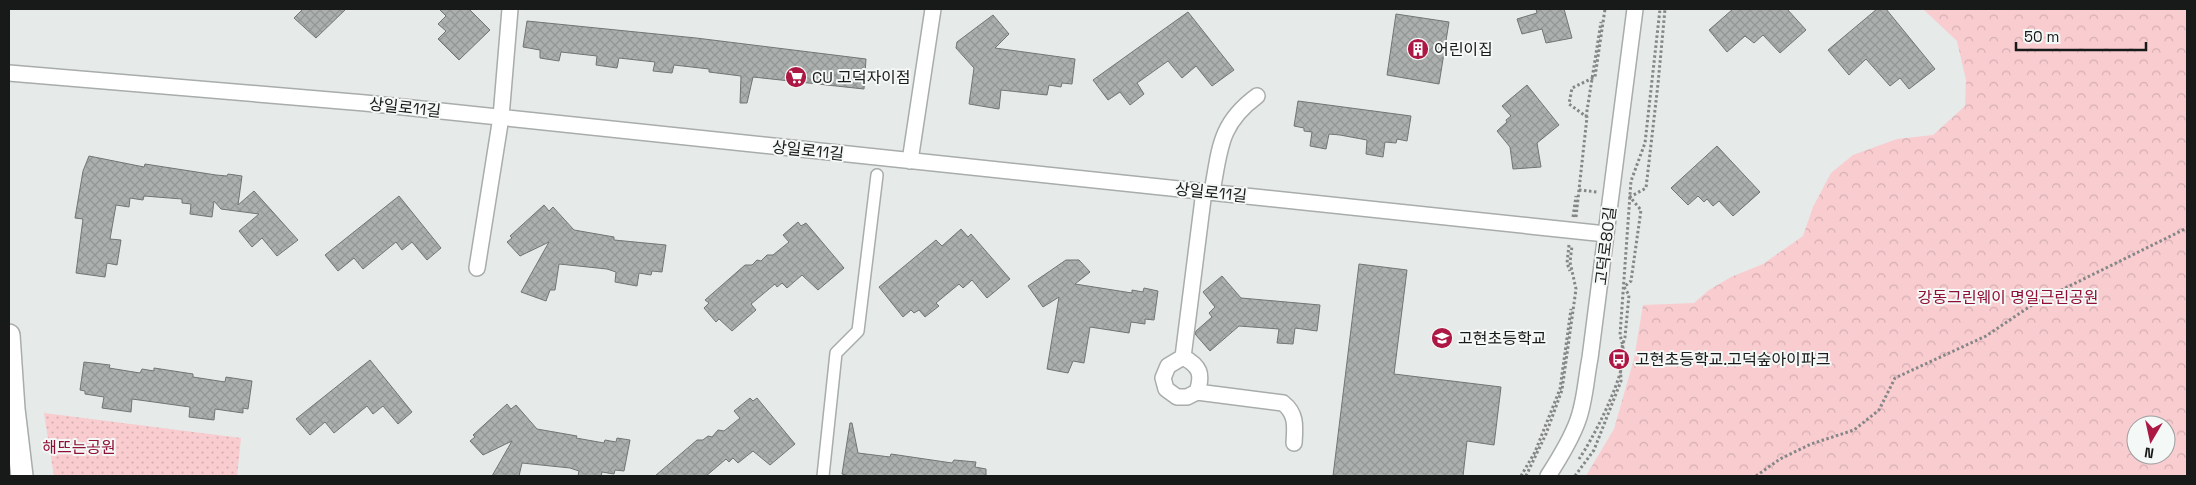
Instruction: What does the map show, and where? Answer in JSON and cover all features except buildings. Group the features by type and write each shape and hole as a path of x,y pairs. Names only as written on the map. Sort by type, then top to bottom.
{"main road":[{"path":"9,335 14,409 22,476"}],"street":[{"path":"477,268 501,117 510,9"},
{"path":"910,161 934,9"},
{"name":"고덕로80길","path":"1548,476 1566,446 1578,420 1582,405 1590,358 1635,9"},
{"name":"상일로11길","path":"9,73 365,103 1606,234"},
{"path":"1183,358 1208,192 1221,143 1226,127 1243,106 1257,96"},
{"path":"823,476 836,353 858,331 877,175"},
{"path":"1183,358 1168,366 1163,378 1166,389 1177,397 1187,397 1197,392 1283,403 1290,409 1295,422 1294,443"},
{"path":"1183,358 1194,363 1199,370 1202,380 1197,392"}],"path":[{"path":"1576,212 1587,117 1569,104 1572,88 1595,77 1605,9"},
{"path":"1575,476 1594,450 1621,381 1620,371 1623,344 1620,335 1631,181 1645,143 1660,9"},
{"path":"1630,197 1646,188 1665,9"},
{"path":"1624,287 1631,281 1641,210 1630,197"},
{"path":"1756,476 1780,459 1811,444 1854,430 1879,410 1894,378 1986,336 2035,302 2187,228"},
{"path":"1526,476 1546,434 1562,390 1576,289 1571,260"},
{"path":"1576,463 1590,443 1620,371"}],"green space":[{"name":"강동그린웨이 명일근린공원","path":"1923,9 2187,9 2187,476 1586,476 1614,429 1634,359 1643,305 1694,303 1709,290 1731,277 1763,264 1803,236 1813,207 1831,173 1853,155 1897,139 1933,135 1965,106 1966,80 1957,41"},
{"name":"해뜨는공원","path":"44,413 241,438 237,476 54,476"}],"place":[{"name":"어린이집","path":"1418,49"},
{"name":"CU 고덕자이점","path":"796,77"},
{"name":"고현초등학교","path":"1442,338"},
{"name":"고현초등학교.고덕숲아이파크","path":"1619,359"}]}
